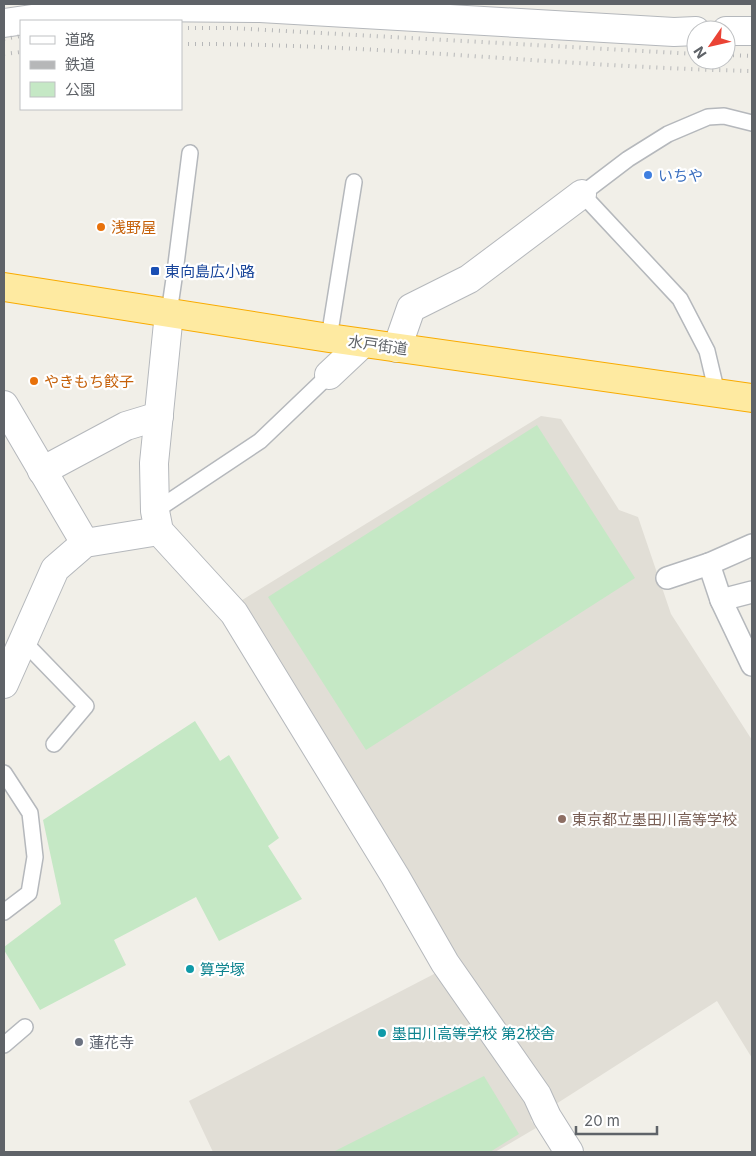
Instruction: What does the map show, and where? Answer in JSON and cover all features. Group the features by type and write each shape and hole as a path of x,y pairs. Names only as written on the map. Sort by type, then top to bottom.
{"highway":[{"name":"水戸街道","path":"4,287 329,338 752,398"}],"street":[{"path":"25,20 134,6 250,8 686,31"},
{"path":"4,23 20,21"},
{"path":"736,31 752,31"},
{"path":"397,348 411,308 469,280 582,194"},
{"path":"169,313 154,463 157,521 234,612 395,876 445,963 537,1095 547,1117 569,1152"},
{"path":"329,375 363,342"},
{"path":"4,405 85,543"},
{"path":"42,471 126,426 159,416"},
{"path":"4,684 55,569 85,543 157,521"},
{"path":"667,578 709,564 752,544"},
{"path":"709,564 721,600 752,665"},
{"path":"721,600 752,592"}],"lane":[{"path":"717,393 707,351 680,299 582,194 628,159 668,134 708,117 724,116 752,123"},
{"path":"169,313 176,272 190,153"},
{"path":"329,338 354,182"},
{"path":"157,521 260,440 329,375"},
{"path":"23,641 86,706 54,744"},
{"path":"4,773 30,813 35,857 29,893 4,912"},
{"path":"4,1045 25,1027"}],"shaded area":[{"name":"東京都立墨田川高等学校","path":"541,416 561,419 619,510 638,517 671,614 752,740 752,1058 717,1001 531,1120 536,1128 495,1152 213,1152 189,1101 461,960 420,899 239,602"}],"green space":[{"path":"537,425 635,578 366,750 268,597"},
{"path":"195,721 220,761 229,755 279,838 268,846 302,899 219,941 196,897 114,940 126,965 40,1010 4,947 61,904 43,820"},
{"path":"484,1076 519,1134 490,1152 333,1152"}],"railway":[{"path":"182,28 231,28 686,53"},
{"path":"4,39 20,36"},
{"path":"182,44 324,47 609,65 752,71"},
{"path":"4,54 20,52"},
{"path":"736,55 752,56"}],"place":[{"name":"いちや","path":"648,175"},
{"name":"浅野屋","path":"101,227"},
{"name":"東向島広小路","path":"155,271"},
{"name":"やきもち餃子","path":"34,381"},
{"name":"東京都立墨田川高等学校","path":"562,819"},
{"name":"算学塚","path":"190,969"},
{"name":"墨田川高等学校 第2校舎","path":"382,1033"},
{"name":"蓮花寺","path":"79,1042"}]}
